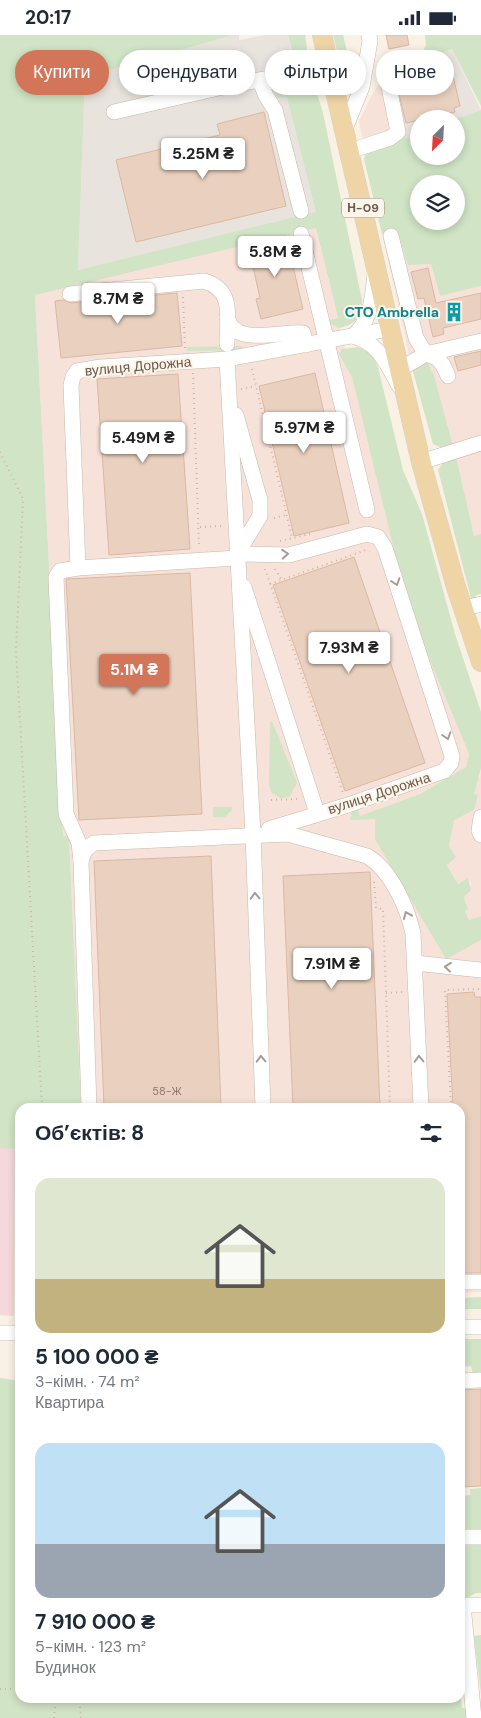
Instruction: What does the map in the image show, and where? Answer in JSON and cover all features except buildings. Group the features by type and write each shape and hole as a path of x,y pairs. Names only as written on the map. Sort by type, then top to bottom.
{"main road":[{"name":"Н-09","path":"322,35 325,50"},
{"name":"Н-09","path":"336,95 405,396 463,609 481,662"}],"street":[{"path":"344,131 362,87 370,41 369,35"},
{"path":"114,112 265,80"},
{"path":"260,81 266,96 275,110 301,211"},
{"path":"350,151 390,138 398,132 391,95"},
{"path":"301,234 367,509"},
{"path":"391,236 422,350 437,359 443,365 448,376"},
{"path":"353,336 361,329 369,315 376,266"},
{"path":"70,294 204,281 214,284 223,291 227,300 227,352 260,508 260,516 237,559 317,813"},
{"path":"226,316 228,324 234,330 246,335 303,333 306,345"},
{"name":"вулиця Дорожна","path":"253,834 317,813 346,801 444,771 451,763 452,756 385,548 378,537 367,534 289,555 78,568 71,385 73,377 77,371 101,367 306,345 389,329"},
{"path":"400,369 422,350 481,333"},
{"path":"353,336 365,339 379,351 405,396"},
{"path":"422,350 481,341"},
{"path":"234,391 237,559 253,834 263,1103"},
{"path":"422,462 481,443"},
{"path":"78,568 60,571 56,577 55,584 66,814 79,843 81,861 89,1103"},
{"path":"463,609 481,603"},
{"path":"481,817 479,831 481,835"},
{"path":"81,861 85,850 94,843 253,834 288,834 368,856 376,861 394,887 411,922 415,963 421,1103"},
{"path":"415,963 481,970"},
{"path":"465,1282 481,1282"},
{"path":"465,1327 481,1327"},
{"path":"0,1333 15,1333"},
{"path":"465,1381 481,1380"},
{"path":"465,1537 481,1537"},
{"path":"465,1605 481,1605"},
{"path":"465,1616 474,1718"}],"path":[{"path":"182,283 185,349"},
{"path":"252,369 292,538"},
{"path":"193,371 200,551"},
{"path":"234,391 256,386"},
{"path":"0,452 23,499 16,650 42,1103"},
{"path":"268,519 286,515"},
{"path":"199,527 225,526"},
{"path":"270,584 375,547"},
{"path":"262,563 346,801"},
{"path":"271,800 301,799"},
{"path":"374,882 376,909 383,909 390,1103"},
{"path":"451,1103 445,990 481,989"},
{"path":"386,993 409,992"},
{"path":"0,1689 15,1689"},
{"path":"54,1718 55,1703"},
{"path":"80,1703 81,1718"}],"shaded area":[{"path":"234,35 239,35 239,40 265,35 288,35 291,50 265,50 265,95 301,95 325,211 78,270 84,95 109,95 109,70 119,67 119,95 255,95 255,50 181,50"},
{"path":"454,53 481,110 465,116 465,110 410,110 410,136 366,153 392,130 385,95 454,95"},
{"path":"376,88 376,95 385,95 392,131 363,140 359,121"},
{"path":"316,228 393,546 424,646 469,754 466,767 420,794 361,816 375,819 445,958 481,940 481,1292 465,1293 465,1103 81,1103 69,836 63,836 35,295 78,275"},
{"path":"391,232 399,236 431,264 440,296 481,286 481,534 474,536 433,373 412,368 382,234"},
{"path":"481,768 481,916 469,920 465,911 468,909 464,896 469,893 471,883 468,878 458,884 447,864 456,857 449,846 454,819 478,795 474,795 477,777 480,777"},
{"path":"0,953 16,954 14,1316 0,1315"}],"green space":[{"path":"0,35 234,35 181,50 119,50 119,67 109,70 109,50 15,50 15,95 84,95 78,270 316,212 287,97 277,98 276,95 317,95 323,113 362,300 361,311 354,322 340,328 331,324 330,320 338,318 316,228 35,295 63,836 69,836 81,1103 15,1103 15,1149 0,1148"},
{"path":"288,35 305,35 306,50 292,50"},
{"path":"333,35 343,35 347,50 337,50"},
{"path":"425,35 481,35 481,106 454,50 424,50 426,45"},
{"path":"481,110 481,286 440,296 431,264 408,265 399,236 391,232 382,234 364,159 366,153 410,136 410,165 465,165 465,116"},
{"path":"241,346 245,350 187,351 186,347"},
{"path":"358,347 372,354 378,367 403,470 422,514 455,634 481,712 481,768 474,794 478,795 474,810 454,820 449,846 456,857 447,865 458,884 468,878 471,890 464,897 468,909 465,911 469,920 481,916 481,940 446,959 375,839 375,819 350,820 352,810 357,808 360,816 420,794 466,767 469,754 424,646 393,546 352,377 339,354 342,349"},
{"path":"427,359 431,372 433,372 453,446 440,447 433,444 412,368"},
{"path":"456,457 474,536 481,534 481,594 476,595 475,599 471,599 438,470 446,459"},
{"path":"272,721 297,783 289,797 280,798 272,793 269,785 270,723"},
{"path":"213,807 232,807 232,810 225,817 213,817"},
{"path":"481,1297 481,1309 465,1309 465,1298"},
{"path":"465,1339 481,1339 481,1376 473,1374 471,1366 465,1367"},
{"path":"0,1378 15,1380 15,1703 461,1703 462,1708 481,1706 481,1718 0,1718"},
{"path":"481,1488 481,1535 465,1536 465,1496 471,1495 470,1489"},
{"path":"465,1544 481,1544 481,1593 476,1593 465,1599"},
{"path":"481,1635 481,1694 474,1636"}],"place":[{"name":"СТО Ambrella","path":"454,312"}]}
